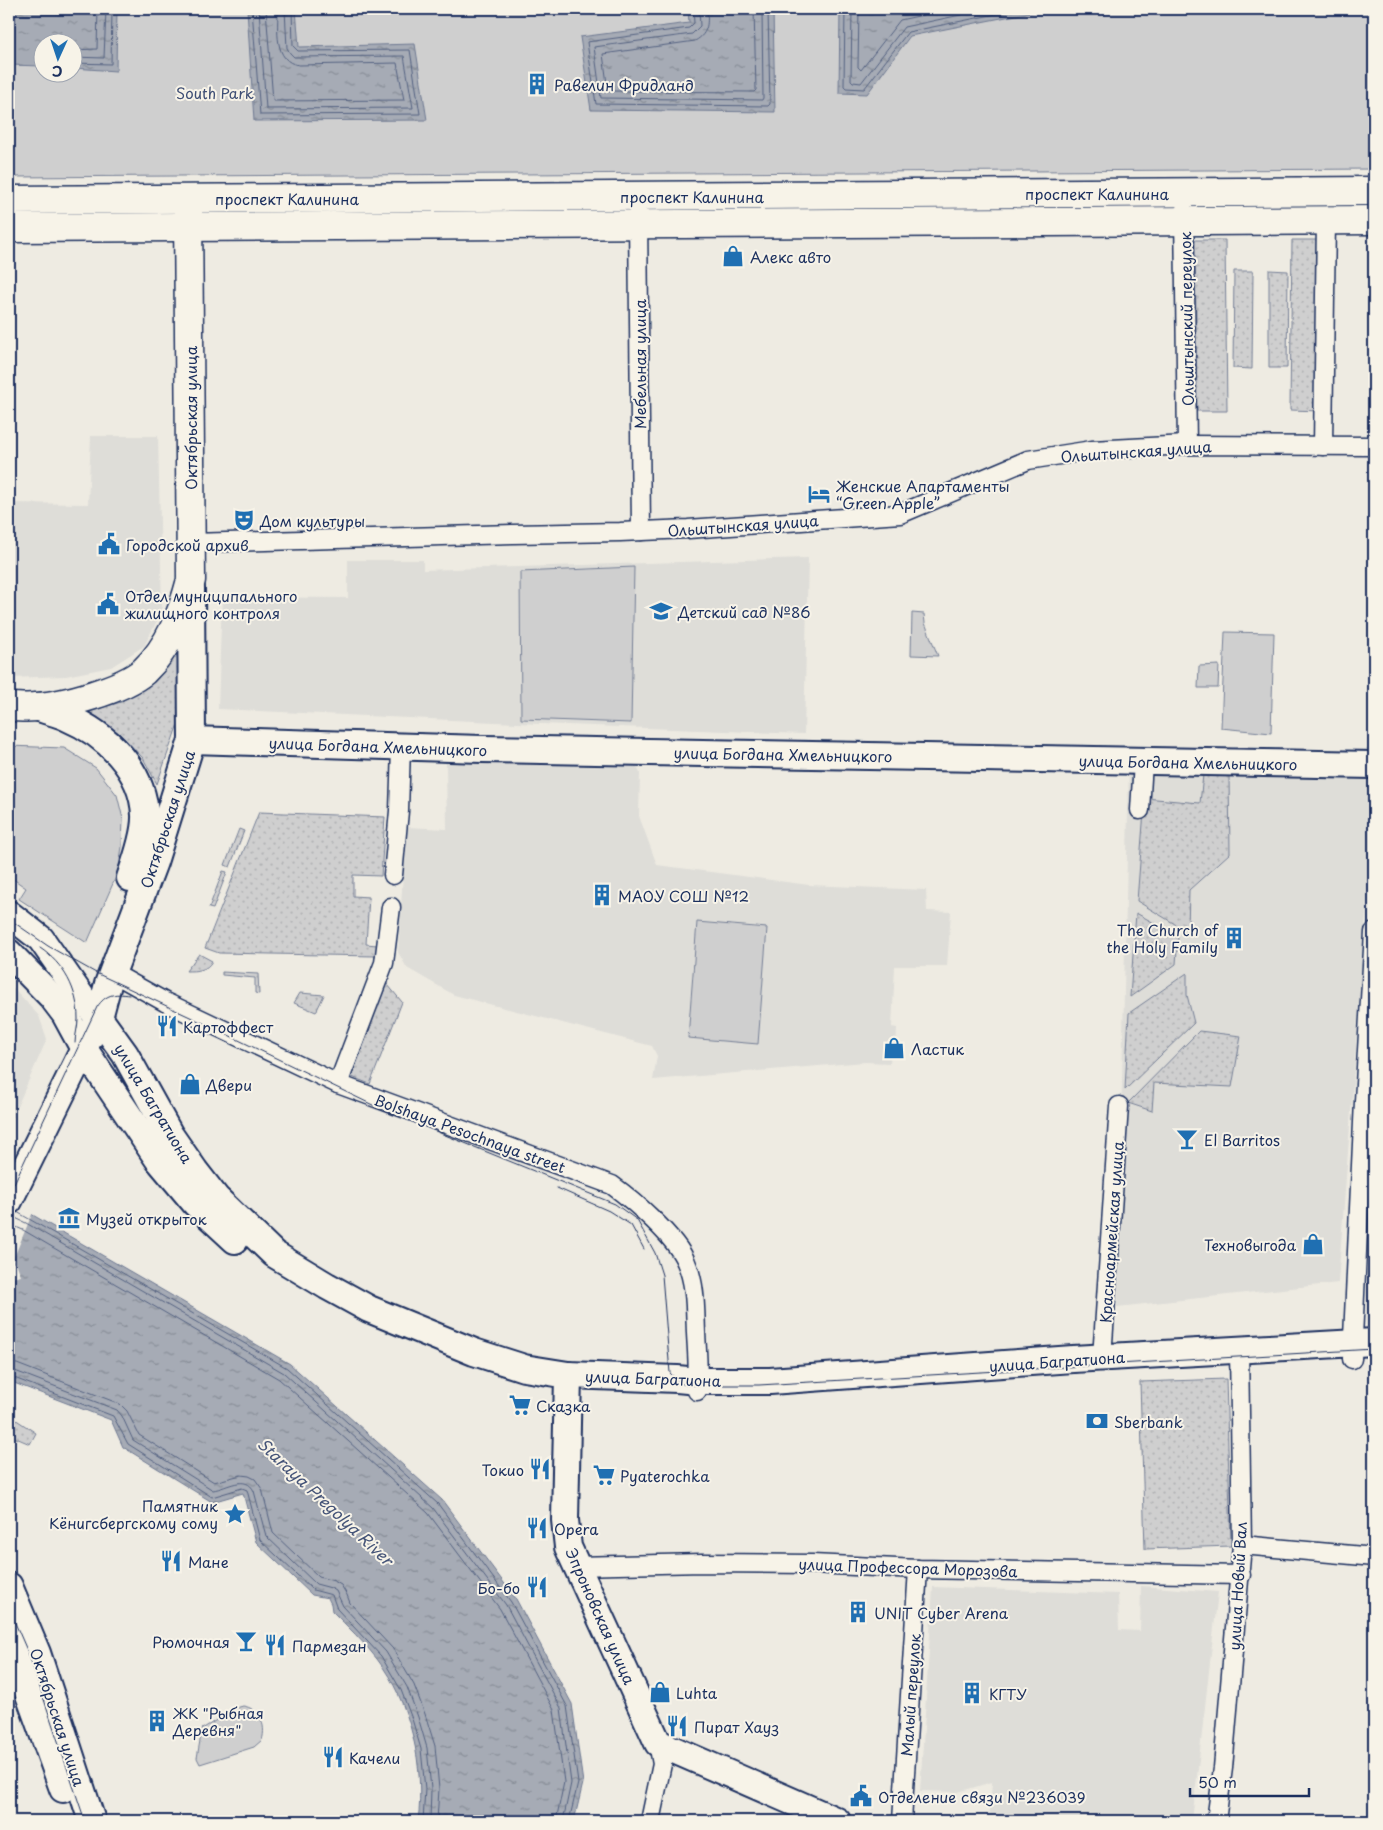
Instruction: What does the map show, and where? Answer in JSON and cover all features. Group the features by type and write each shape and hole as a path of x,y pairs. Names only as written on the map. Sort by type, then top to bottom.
{"main road":[{"name":"проспект Калинина","path":"9,200 1374,192"},
{"name":"Октябрьская улица","path":"9,1201 79,1040 92,1002 106,991 154,862 192,740 188,199"},
{"name":"проспект Калинина","path":"9,228 638,226 1374,220"},
{"path":"9,707 37,707 87,697 118,686 143,671 162,649 173,632 182,612 191,580"},
{"path":"37,707 66,717 107,740 130,767 141,788 146,816 138,855 92,1002"},
{"name":"улица Богдана Хмельницкого","path":"192,740 401,747 1374,765"},
{"name":"улица Багратиона","path":"9,914 41,939 92,1002 126,1054 170,1136 195,1171 216,1198 274,1254 369,1309 474,1352 568,1381"},
{"name":"улица Багратиона","path":"9,953 52,997 158,1159 194,1203 241,1246 309,1292 363,1321 413,1343 522,1380 677,1379 697,1388 757,1394 993,1380 1239,1356"},
{"name":"Октябрьская улица","path":"9,1167 53,1080 79,1040"},
{"name":"улица Багратиона","path":"697,1388 770,1381 1102,1358 1239,1356 1363,1350"},
{"name":"Эпроновская улица","path":"568,1381 565,1520 568,1547 658,1743"},
{"name":"Октябрьская улица","path":"12,1601 37,1653 92,1821"},
{"name":"Октябрьская улица","path":"9,1639 74,1821"},
{"path":"658,1743 837,1821"}],"street":[{"name":"Ольштынский переулок","path":"1184,192 1187,445"},
{"name":"Мебельная улица","path":"637,196 641,531"},
{"path":"1323,446 1326,220"},
{"name":"Ольштынская улица","path":"191,543 641,531 900,514 1028,460 1092,450 1187,445 1374,446"},
{"path":"394,874 401,747"},
{"path":"1140,810 1144,762"},
{"path":"338,1084 384,963 391,908"},
{"path":"1363,1350 1364,1101 1374,932"},
{"name":"Bolshaya Pesochnaya street","path":"113,973 165,1002 338,1084 612,1185 630,1198 679,1249 686,1262 694,1285 697,1388"},
{"name":"Красноармейская улица","path":"1102,1358 1119,1106"},
{"name":"улица Новый Вал","path":"1216,1821 1223,1768 1242,1545 1239,1356"},
{"path":"1242,1545 1374,1557"},
{"name":"улица Профессора Морозова","path":"576,1566 702,1563 812,1564 918,1569 1240,1575"},
{"name":"Малый переулок","path":"902,1821 918,1569"},
{"name":"Эпроновская улица","path":"650,1821 662,1764 658,1743"}],"shaded area":[{"path":"91,436 158,436 162,611 144,646 111,667 66,676 9,678 9,503 88,504"},
{"path":"808,558 804,734 218,709 222,597 348,598 348,560 423,560 423,570"},
{"path":"446,763 637,767 640,773 639,816 657,865 809,885 926,890 927,911 951,912 947,966 895,966 892,1027 897,1028 896,1047 891,1047 890,1063 865,1062 653,1080 657,1056 652,1046 454,995 407,968 398,952 406,827 447,829"},
{"path":"1129,765 1374,778 1374,810 1338,1283 1117,1307"},
{"path":"9,983 39,1016 47,1039 9,1125"},
{"path":"1141,1586 1218,1592 1192,1821 989,1821 992,1782 958,1792 920,1791 933,1587 1118,1594 1119,1630 1140,1631"}],"green space":[{"name":"South Park","path":"9,9 1374,9 1374,169 9,177"},
{"path":"1195,240 1225,240 1227,411 1197,411"},
{"path":"1292,240 1321,240 1320,411 1290,410"},
{"path":"1269,270 1288,271 1287,368 1269,368"},
{"path":"1234,271 1253,271 1252,369 1233,368"},
{"path":"634,567 631,723 521,719 520,572"},
{"path":"912,613 924,614 925,623 938,656 911,655"},
{"path":"1225,632 1274,633 1271,733 1221,728"},
{"path":"181,642 180,718 157,784 143,758 118,732 84,713 121,702 162,670"},
{"path":"1219,665 1218,688 1198,688 1199,666"},
{"path":"9,746 64,748 96,768 117,795 123,819 122,847 118,872 87,943 19,899 26,888 9,876"},
{"path":"1203,775 1229,776 1230,853 1189,890 1188,932 1137,901 1145,798 1200,803"},
{"path":"259,812 385,817 381,876 353,875 353,896 369,897 366,944 377,945 375,956 219,953 205,948"},
{"path":"239,829 244,831 230,867 225,865"},
{"path":"223,871 227,872 213,909 209,908"},
{"path":"1136,913 1178,936 1176,964 1130,997"},
{"path":"697,922 767,928 758,1044 688,1038"},
{"path":"199,954 212,961 210,964 201,970 186,971"},
{"path":"222,972 258,974 259,994 255,993 255,978 222,975"},
{"path":"1187,973 1187,995 1194,1023 1125,1090 1129,1013"},
{"path":"383,979 402,1002 370,1084 347,1075"},
{"path":"300,993 324,995 316,1012 294,1003"},
{"path":"1199,1031 1241,1036 1232,1087 1154,1083 1152,1111 1128,1103"},
{"path":"1226,1379 1231,1546 1145,1549 1140,1382"},
{"path":"9,1415 36,1433 30,1444 9,1435"},
{"path":"249,1707 260,1718 263,1729 262,1740 254,1747 200,1764 197,1758 202,1729 236,1708"}],"water":[{"path":"9,9 117,9 116,71 82,69 82,32 32,32 32,66 9,65"},
{"path":"247,9 296,9 299,47 415,44 427,120 254,121"},
{"path":"688,9 773,9 775,112 591,110 580,37 689,23"},
{"path":"840,9 1047,9 910,36 867,94 839,93"},
{"name":"Staraya Pregolya River","path":"9,1203 290,1364 442,1500 516,1599 572,1704 583,1783 574,1821 418,1821 419,1779 413,1736 399,1695 389,1676 367,1646 332,1611 328,1598 312,1595 256,1542 243,1493 212,1502 123,1447 111,1420 9,1381"}],"pier":[{"path":"9,1200 33,1212 12,1262 17,1265 21,1276 12,1278 9,1277"}],"tram line":[{"path":"9,919 48,946 96,973 381,1109 615,1204 637,1220 655,1253 662,1275 670,1373 680,1383 686,1385 759,1385 1374,1349"},
{"path":"40,948 49,954 63,970 72,988 78,1019 75,1043"},
{"path":"9,1194 97,1007 104,999 111,995 129,995"},
{"path":"557,1188 609,1211 631,1225 644,1249"},
{"path":"9,1609 29,1655 85,1821"}],"place":[{"name":"Равелин Фридланд","path":"537,84"},
{"name":"Алекс авто","path":"733,256"},
{"name":"Женские Апартаменты “Green Apple”","path":"819,494"},
{"name":"Дом культуры","path":"244,520"},
{"name":"Городской архив","path":"109,544"},
{"name":"Отдел муниципального жилищного контроля","path":"108,604"},
{"name":"Детский сад №86","path":"661,611"},
{"name":"МАОУ СОШ №12","path":"602,895"},
{"name":"The Church of the Holy Family","path":"1234,938"},
{"name":"Картоффест","path":"167,1026"},
{"name":"Ластик","path":"894,1048"},
{"name":"Двери","path":"190,1084"},
{"name":"El Barritos","path":"1187,1139"},
{"name":"Музей открыток","path":"69,1218"},
{"name":"Техновыгода","path":"1313,1244"},
{"name":"Сказка","path":"520,1405"},
{"name":"Sberbank","path":"1097,1421"},
{"name":"Токио","path":"540,1469"},
{"name":"Pyaterochka","path":"604,1475"},
{"name":"Памятник Кёнигсбергскому сому","path":"235,1514"},
{"name":"Opera","path":"537,1528"},
{"name":"Мане","path":"171,1561"},
{"name":"Бо-бо","path":"537,1587"},
{"name":"UNIT Cyber Arena","path":"858,1612"},
{"name":"Рюмочная","path":"246,1641"},
{"name":"Пармезан","path":"275,1645"},
{"name":"Luhta","path":"660,1692"},
{"name":"КГТУ","path":"972,1693"},
{"name":"ЖК \"Рыбная Деревня\"","path":"157,1721"},
{"name":"Пират Хауз","path":"677,1726"},
{"name":"Качели","path":"333,1757"},
{"name":"Отделение связи №236039","path":"861,1796"}]}
